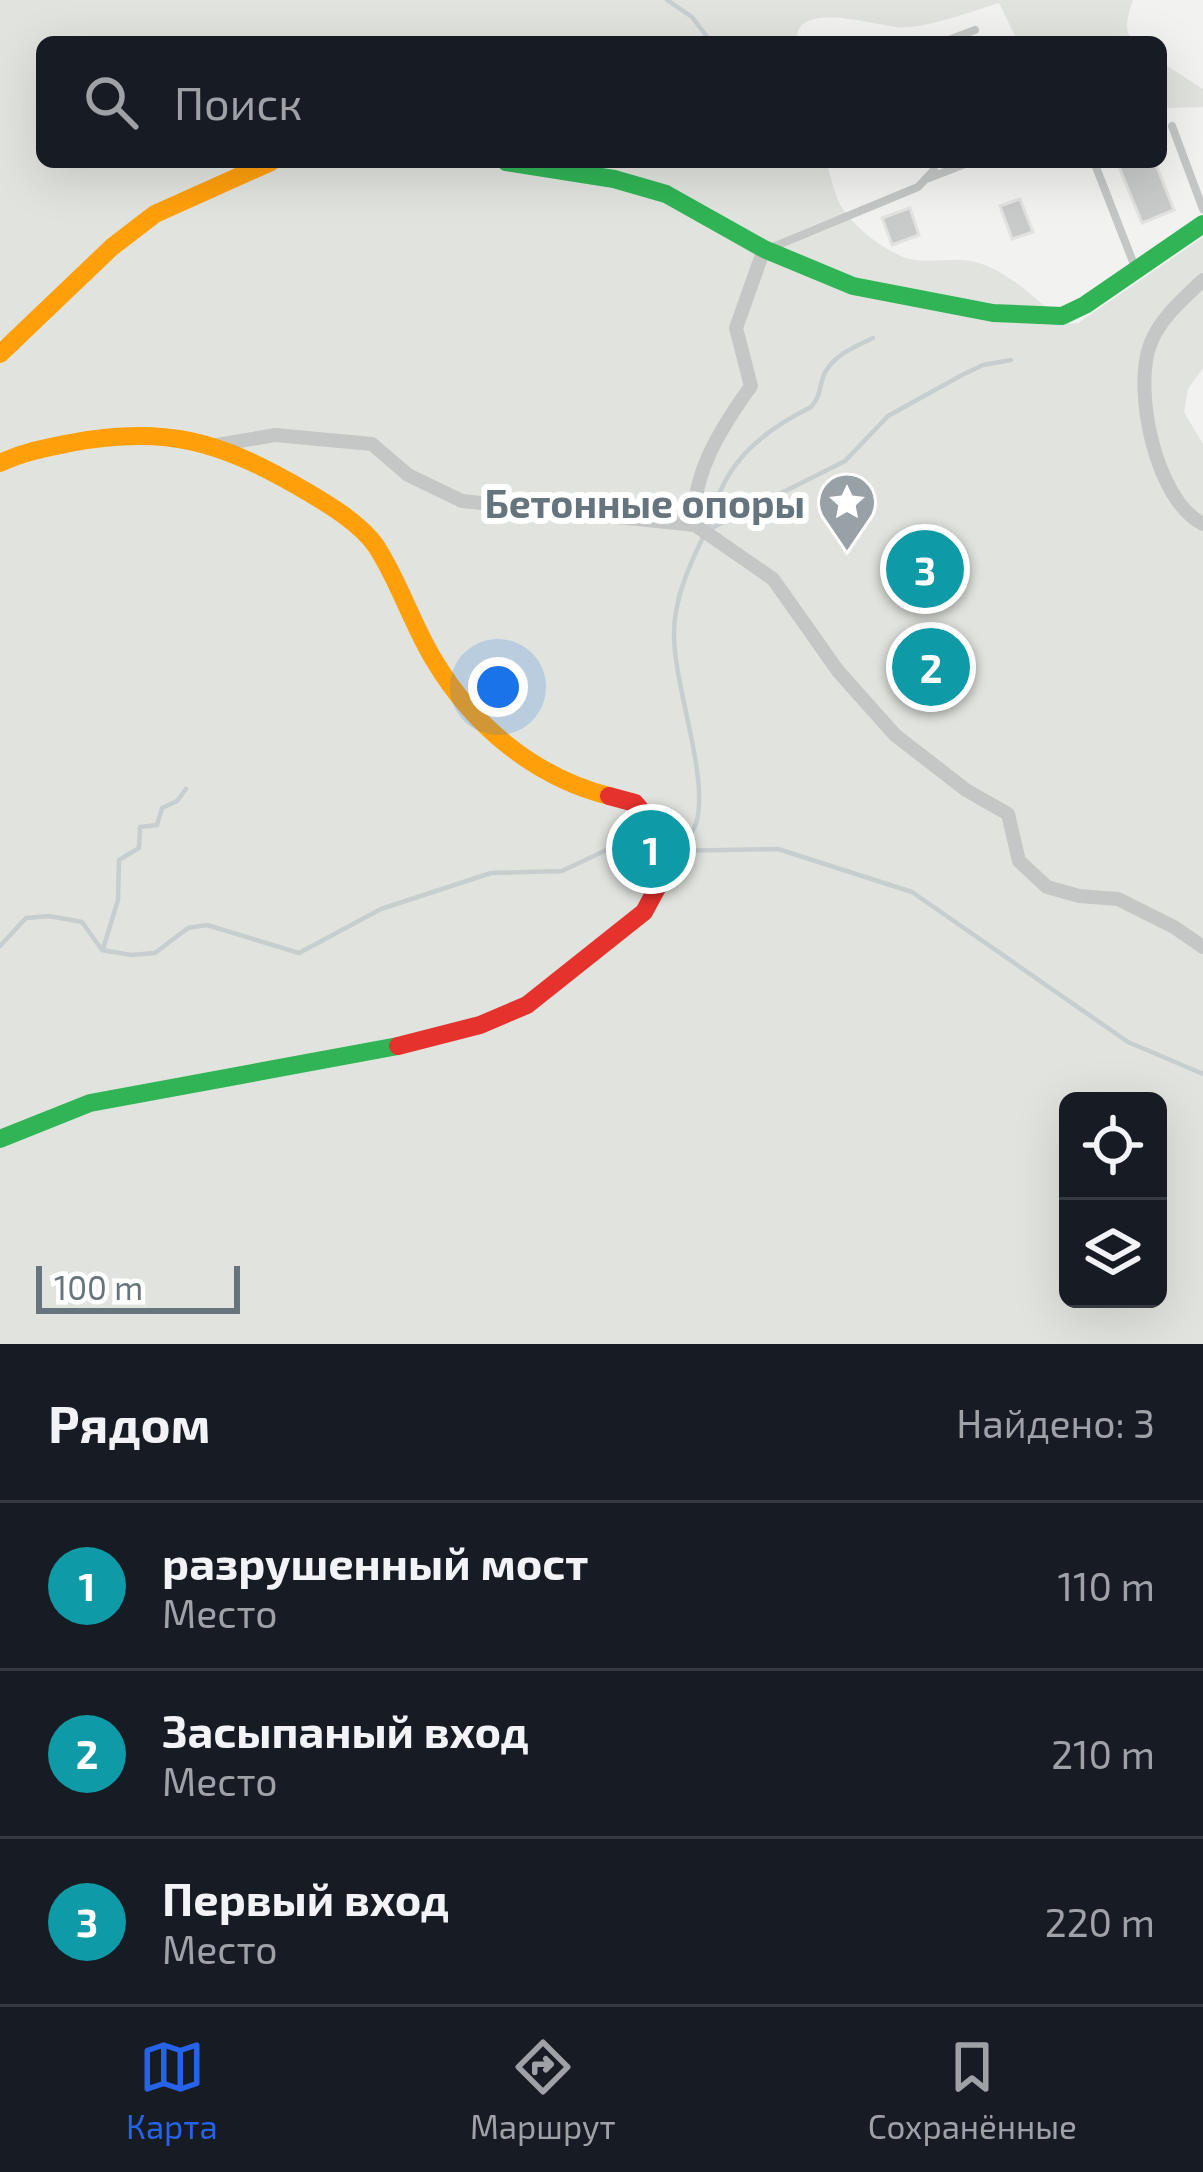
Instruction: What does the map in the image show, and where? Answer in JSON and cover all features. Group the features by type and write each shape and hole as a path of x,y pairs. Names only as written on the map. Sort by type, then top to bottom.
{"street":[{"path":"0,354 112,247 155,214 258,168"},
{"path":"544,168 614,179 666,194 765,250 853,286 993,313 1062,316 1203,224"},
{"path":"695,525 695,500 713,447 751,386 736,328 765,250"},
{"path":"1203,280 1165,319 1150,344 1142,385 1150,432 1168,485 1182,507 1203,524"},
{"path":"0,463 23,452 120,434 185,437 260,464 327,503 374,542 435,663 489,730 536,769 585,790 635,803 664,838 668,868 644,913 527,1006 480,1025 378,1051 90,1103 0,1139"},
{"path":"211,446 275,435 372,445 408,475 462,501 695,525 773,579 838,671 895,735 966,790 1008,814 1019,861 1047,887 1118,899 1203,947"}],"lane":[{"path":"958,36 975,29"},
{"path":"1172,126 1203,209"},
{"path":"765,250 918,187 934,168"},
{"path":"927,178 954,168"},
{"path":"1096,168 1136,269"}],"shaded area":[{"path":"0,0 1133,0 1129,36 1015,36 999,3 921,26 820,18 807,22 798,36 36,36 36,168 828,168 841,206 883,247 914,260 963,260 992,268 1070,324 1203,237 1203,368 1188,389 1184,412 1203,444 1203,1344 0,1344"},
{"path":"1167,66 1203,89 1203,107 1168,108"}],"building":[{"path":"1119,168 1157,168 1174,210 1142,223"},
{"path":"1020,199 1033,232 1012,239 1000,206"},
{"path":"910,208 919,235 892,245 882,218"}],"waterway":[{"path":"667,0 692,17 706,36"},
{"path":"709,527 722,486 744,454 811,407 832,363 873,338"},
{"path":"708,530 845,461 888,416 983,365 1011,360"},
{"path":"674,848 694,828 699,801 695,754 675,655 675,621 683,583 704,535"},
{"path":"103,949 118,900 119,860 139,848 140,827 157,825 162,808 177,801 186,789"},
{"path":"0,946 26,918 49,916 82,922 102,950 131,955 155,953 188,928 207,925 299,953 381,909 491,873 562,871 617,845 657,850"},
{"path":"669,851 778,849 912,892 1128,1042 1203,1074"}],"traffic: fast":[{"path":"544,168 614,179 666,194 764,249 853,286 993,313 1062,316 1203,224"},
{"path":"0,1139 90,1103 398,1046"}],"traffic: slow":[{"path":"0,354 112,247 155,214 258,168"},
{"path":"0,463 26,453 104,438 164,437 218,449 274,473 353,522 376,546 434,660 487,727 556,776 609,796"}],"traffic: jam":[{"path":"398,1046 480,1025 527,1005 644,912 668,868 664,838 635,803 609,796"}],"place":[{"name":"Бетонные опоры","path":"847,553"},
{"name":"Первый вход","path":"925,569"},
{"name":"Засыпаный вход","path":"931,667"},
{"name":"разрушенный мост","path":"651,849"}]}
